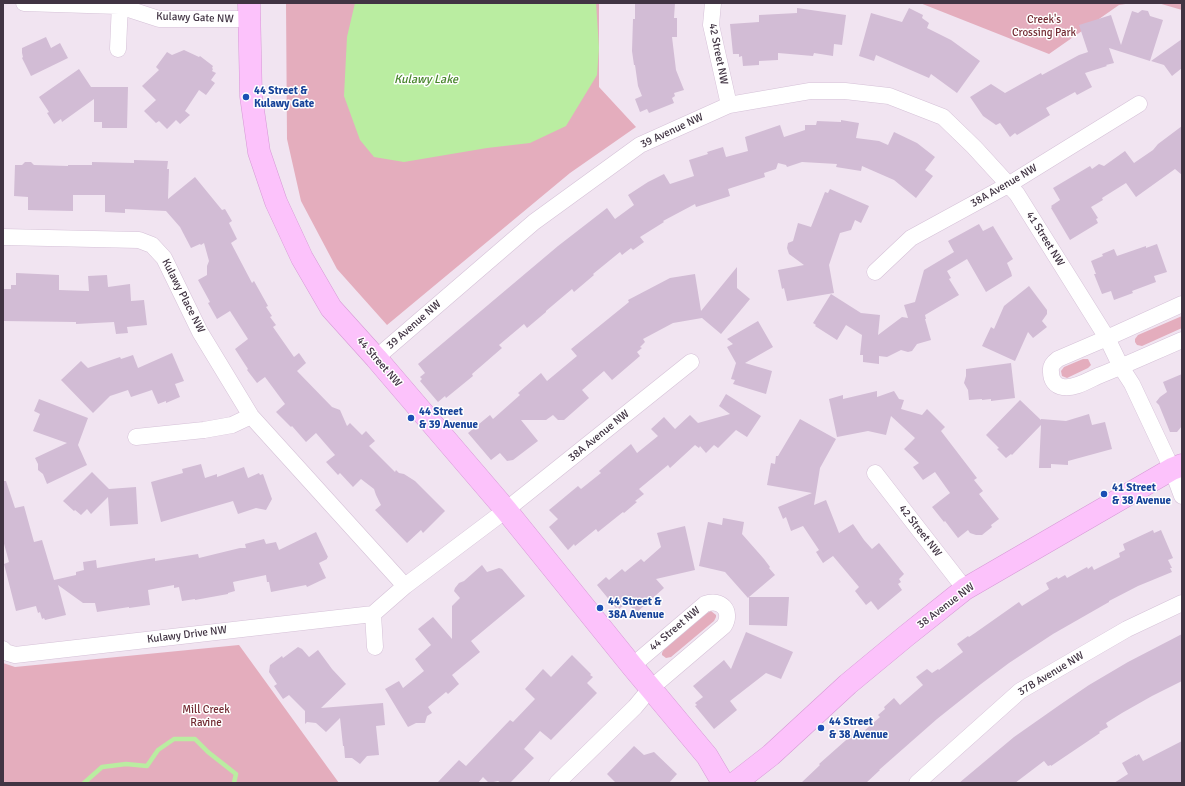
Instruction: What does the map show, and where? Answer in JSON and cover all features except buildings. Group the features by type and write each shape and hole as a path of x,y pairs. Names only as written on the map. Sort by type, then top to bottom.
{"street":[{"name":"Kulawy Gate NW","path":"24,3 122,4 159,19 249,11"},
{"name":"42 Street NW","path":"713,3 711,25 729,105"},
{"path":"118,49 122,4"},
{"name":"44 Street NW","path":"249,11 251,96 259,152 276,202 302,258 331,308 376,358 506,510 650,689 707,756 722,783"},
{"name":"39 Avenue NW","path":"376,358 534,222 640,145 729,105 810,91 845,90 889,96 943,117 974,147"},
{"name":"38A Avenue NW","path":"875,272 911,238 1008,184 1139,104"},
{"name":"41 Street NW","path":"974,147 1017,194 1107,338 1121,367 1132,384 1177,467 1182,496"},
{"name":"Kulawy Place NW","path":"3,237 139,240 152,245 164,258 200,332 251,416 405,586"},
{"path":"1182,304 1058,359 1052,364 1052,378 1054,382 1062,387 1073,386 1182,340"},
{"name":"38A Avenue NW","path":"506,510 691,362"},
{"path":"136,438 232,425 251,416"},
{"name":"38 Avenue NW","path":"735,783 771,755 848,684 965,589 1177,467"},
{"name":"42 Street NW","path":"875,473 965,589"},
{"path":"375,647 373,614 405,586 506,510"},
{"name":"44 Street NW","path":"557,783 635,707 650,689 724,626 727,617 723,606 715,602 705,604 632,666"},
{"name":"37B Avenue NW","path":"917,783 1020,691 1127,629 1182,603"},
{"name":"Kulawy Drive NW","path":"3,649 5,652 15,655 373,614"}],"green space":[{"path":"286,3 599,3 599,87 636,127 570,173 387,325 337,269 301,201 287,139"},
{"name":"Creek's Crossing Park","path":"920,3 1132,3 1119,5 1049,54"},
{"path":"1158,3 1182,3 1182,10"},
{"path":"1182,316 1182,328 1142,346 1137,345 1135,342 1138,335"},
{"path":"1083,359 1088,359 1091,365 1088,368 1067,378 1062,376 1061,371 1064,367"},
{"path":"711,611 716,615 714,621 671,657 666,658 662,655 664,649"},
{"name":"Mill Creek Ravine","path":"239,645 339,783 3,783 3,663 15,667"}],"water":[{"name":"Kulawy Lake","path":"355,3 596,3 599,48 597,75 566,126 530,143 487,148 404,162 374,157 360,140 344,96 347,37"}],"waterway":[{"path":"84,783 102,767 126,764 147,766 158,750 174,739 195,739 208,752 236,774 234,783"}],"place":[{"name":"44 Street & Kulawy Gate","path":"246,97"},
{"name":"44 Street & 39 Avenue","path":"411,418"},
{"name":"41 Street & 38 Avenue","path":"1104,494"},
{"name":"44 Street & 38A Avenue","path":"600,608"},
{"name":"44 Street & 38 Avenue","path":"821,728"}]}
